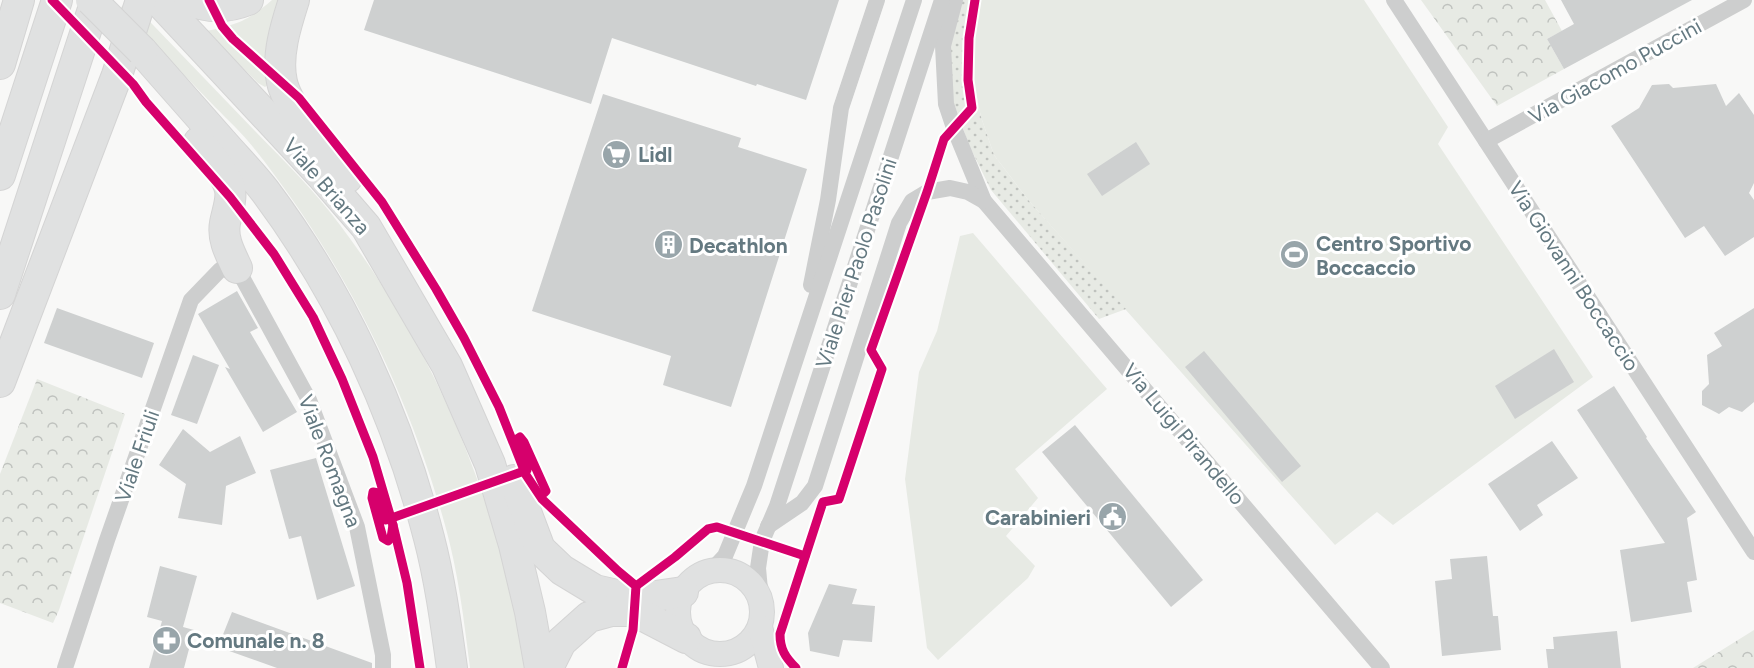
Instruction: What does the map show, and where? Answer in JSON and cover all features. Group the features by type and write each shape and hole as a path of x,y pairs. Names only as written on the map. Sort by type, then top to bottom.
{"highway":[{"path":"0,64 19,0"},
{"path":"0,175 57,0"},
{"path":"0,294 94,0 264,189 323,279 356,339 407,459 430,540 452,668"},
{"path":"0,382 117,75 141,0"},
{"name":"Viale Brianza","path":"158,0 366,227 447,366 490,464 514,545 540,668"},
{"path":"189,0 204,5 224,7 248,0"},
{"path":"294,0 280,61 282,82 290,103 361,197 366,227"},
{"path":"142,51 184,121 228,182 231,193 224,231 237,268"},
{"path":"490,464 512,476 540,549 562,570 595,590 635,598 682,592"},
{"path":"548,668 561,642 589,617 611,611 634,611 686,638"}],"street":[{"name":"Viale Pier Paolo Pasolini","path":"803,337 828,200 841,108 877,0"},
{"name":"Viale Pier Paolo Pasolini","path":"711,571 725,556 754,486 914,0"},
{"name":"Viale Pier Paolo Pasolini","path":"761,601 758,568 762,541 777,506 942,0"},
{"path":"956,0 943,46 946,104 984,201"},
{"name":"Via Giovanni Boccaccio","path":"1394,0 1754,552"},
{"name":"Via Giacomo Puccini","path":"1486,141 1744,0"},
{"name":"Viale Pier Paolo Pasolini","path":"768,526 802,503 815,486 899,223 912,201 927,192 950,188 969,192 984,201"},
{"name":"Via Luigi Pirandello","path":"984,201 1382,668"},
{"name":"Viale Friuli","path":"65,668 191,300 220,270 237,268"},
{"name":"Viale Romagna","path":"237,268 309,400 357,527 383,668"},
{"path":"714,655 728,654 741,649 753,640 760,627 762,614 761,601 754,587 742,576 727,570 711,571 694,579 682,592 678,615 686,638 698,649 736,668"},
{"path":"760,627 771,668"}],"green space":[{"path":"127,0 310,188 340,225 390,298 433,375 469,456 502,556 526,668 470,668 457,578 445,525 411,424 368,326 315,233 285,189 244,136 119,10"},
{"path":"272,0 288,0 270,83 265,87 258,83 206,31 241,21"},
{"path":"962,0 980,0 973,33 973,78 981,117 994,155 1029,201 1126,309 1099,319 991,190 969,145 953,101 949,51"},
{"name":"Centro Sportivo Boccaccio","path":"980,0 1364,0 1448,127 1438,144 1593,377 1393,525 1377,512 1335,545 1029,201 994,155 981,117 973,78 973,33"},
{"path":"1421,0 1545,0 1562,31 1547,39 1564,69 1497,106"},
{"path":"973,233 1107,389 1015,469 1038,498 1006,536 1035,566 1028,578 938,660 927,648 905,479 919,372 937,331 960,236"},
{"path":"37,379 125,414 53,623 0,603 0,474"},
{"path":"1754,630 1754,668 1693,668"}],"building":[{"path":"374,0 839,0 806,100 757,84 756,86 612,38 591,104 364,30"},
{"path":"1561,0 1692,0 1564,69 1547,39 1574,24"},
{"path":"1669,84 1673,88 1716,84 1726,106 1739,93 1754,115 1754,183 1749,193 1754,200 1754,237 1725,256 1704,226 1685,238 1611,126 1639,108 1652,85"},
{"name":"Decathlon","path":"603,94 741,138 738,147 807,169 731,407 663,385 671,356 532,311"},
{"path":"1136,142 1150,164 1102,196 1087,174"},
{"path":"237,291 258,328 250,332 297,412 263,432 225,367 230,369 198,314"},
{"path":"57,308 154,343 142,378 44,343"},
{"path":"1754,308 1754,402 1742,412 1729,407 1719,414 1702,405 1702,391 1709,384 1707,355 1722,346 1714,333"},
{"path":"1554,349 1574,382 1515,419 1495,386"},
{"path":"1204,351 1301,466 1282,482 1185,367"},
{"path":"193,355 219,365 197,424 171,415"},
{"path":"1614,386 1696,512 1687,518 1697,580 1687,582 1692,612 1631,622 1620,550 1665,543 1577,410"},
{"path":"1075,425 1203,580 1171,607 1042,452"},
{"path":"183,429 210,452 240,436 256,473 226,486 222,525 178,518 186,484 159,465"},
{"path":"1552,441 1578,478 1537,505 1543,515 1520,531 1488,484"},
{"path":"316,458 355,586 317,600 301,536 289,539 270,470"},
{"path":"1487,556 1493,616 1498,616 1501,650 1442,656 1435,581 1452,579 1450,559"},
{"path":"160,566 197,576 183,627 194,630 184,668 149,668 162,621 147,617"},
{"path":"829,584 857,589 852,604 875,606 872,642 843,640 839,657 810,651 808,633"},
{"path":"232,612 372,663 372,668 277,668 218,647"},
{"path":"1617,631 1621,668 1548,668 1546,649 1554,649 1553,637"}],"cycle path":[{"path":"52,0 133,84 146,102 230,197 274,254 313,317 342,379 373,457 407,583 420,668"},
{"path":"209,0 222,26 233,39 299,98 382,202 464,338 499,407 526,475 542,499 636,586 633,630 622,668"},
{"path":"796,668 784,652 780,634 823,502 839,499 882,369 871,350 944,139 972,108 968,80 969,38 975,0"},
{"path":"393,525 391,538 388,541 383,538 372,498 373,492 379,493 386,520 527,470 517,446 517,439 520,437 546,491 544,493"},
{"path":"636,586 708,529 717,527 805,556"}],"place":[{"name":"Lidl","path":"617,154"},
{"name":"Decathlon","path":"668,245"},
{"name":"Centro Sportivo Boccaccio","path":"1295,255"},
{"name":"Carabinieri","path":"1112,517"},
{"name":"Comunale n. 8","path":"166,640"}]}
